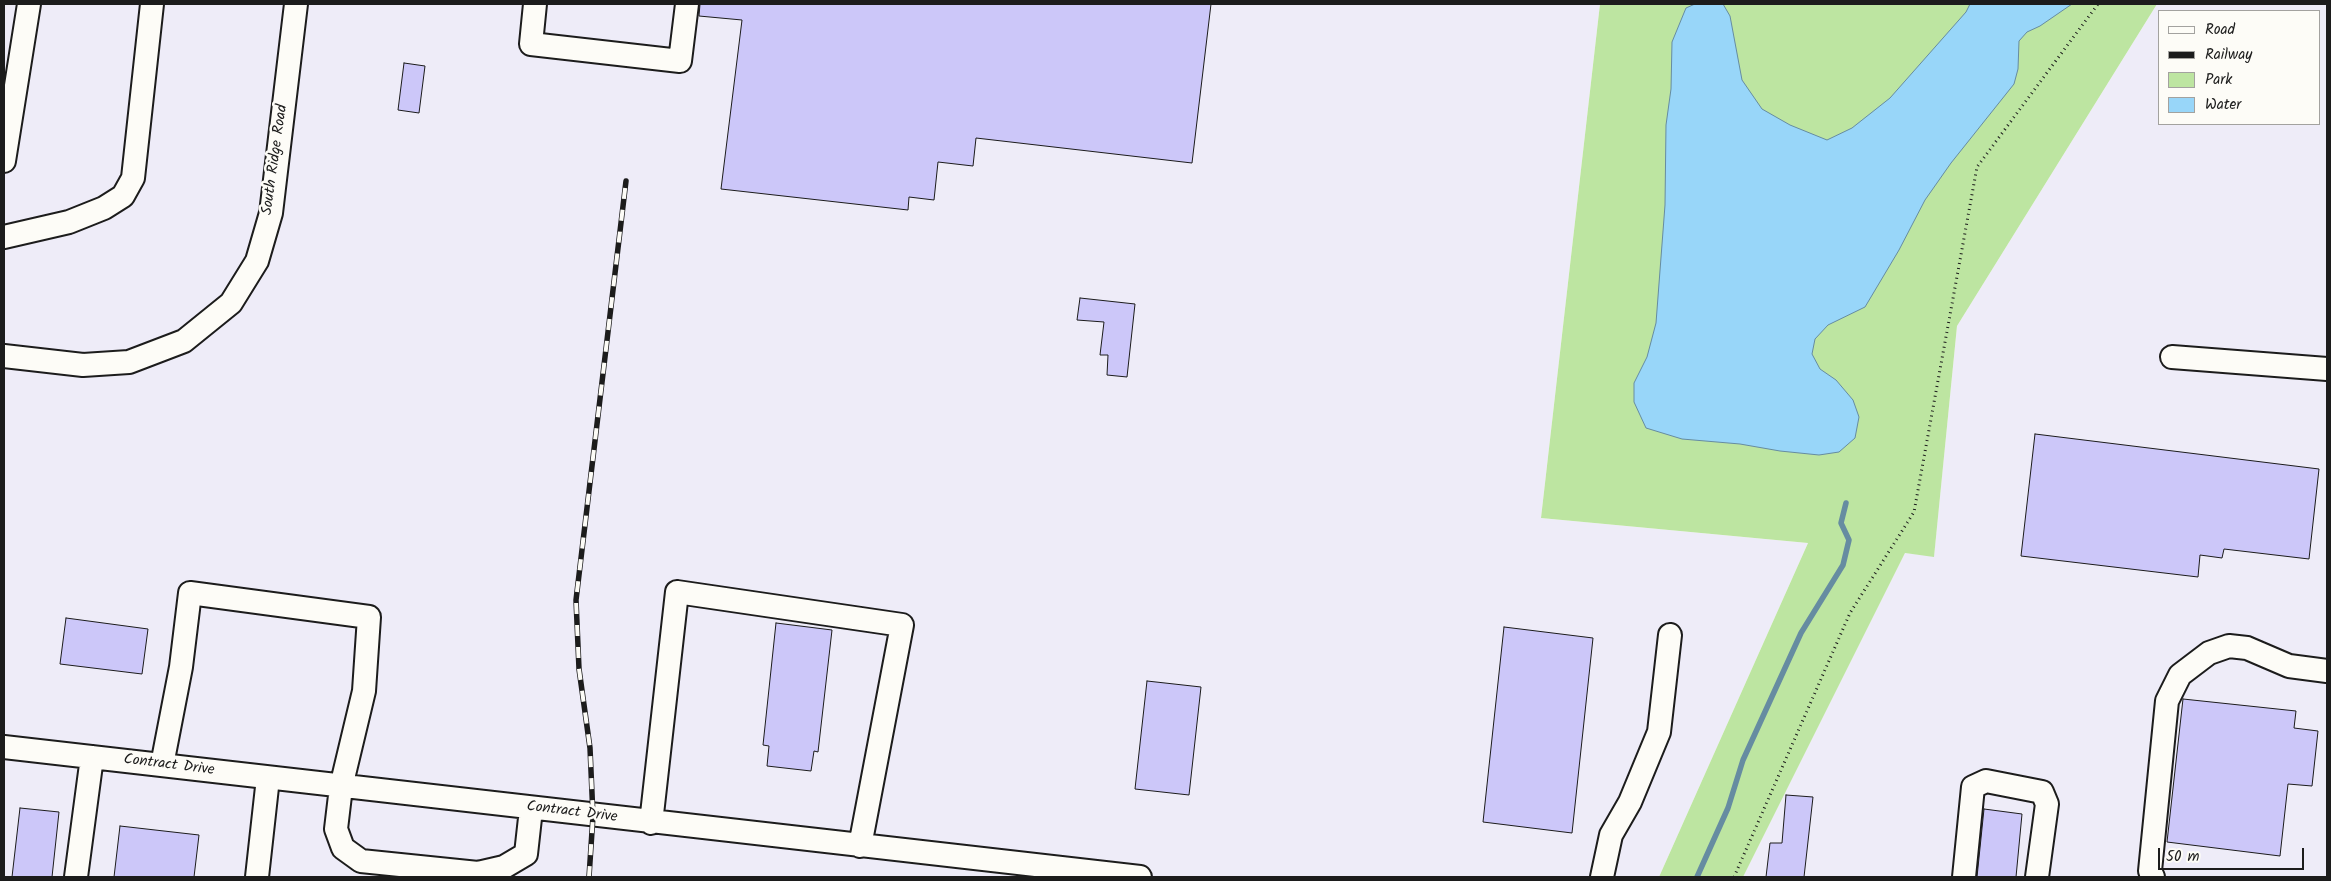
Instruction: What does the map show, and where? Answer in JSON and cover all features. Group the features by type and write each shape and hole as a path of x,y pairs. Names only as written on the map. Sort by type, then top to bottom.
{"street":[{"path":"4,161 29,4"},
{"path":"4,237 69,222 104,208 123,196 133,178 152,4"},
{"name":"South Ridge Road","path":"4,356 83,365 129,362 184,342 230,303 257,261 271,213 296,4"},
{"path":"536,4 531,44 680,61 687,4"},
{"path":"2172,357 2327,369"},
{"path":"651,822 678,592 902,625 860,846"},
{"path":"162,765 181,667 190,593 369,617 364,691 341,786 336,829 343,848 361,861 478,873 504,867 526,854 531,809"},
{"path":"1602,877 1611,835 1630,802 1659,732 1670,636"},
{"path":"2153,877 2150,871 2167,701 2180,675 2209,653 2229,646 2247,648 2289,666 2327,671"},
{"name":"Contract Drive","path":"4,747 860,846 986,869 1140,877"},
{"path":"76,877 92,757"},
{"path":"257,877 268,778"},
{"path":"1964,877 1973,787 1986,781 2042,792 2047,804 2037,877"}],"path":[{"path":"1734,877 1850,614 1914,512 1978,167 2098,4"}],"shaded area":[{"path":"4,4 1600,4 1541,518 1808,543 1659,877 4,877"},
{"path":"2157,4 2327,4 2327,877 1743,877 1905,553 1934,556 1957,326"}],"green space":[{"path":"1600,4 2157,4 1957,326 1934,557 1905,553 1743,877 1659,877 1808,543 1541,518"}],"water":[{"path":"1695,4 1723,4 1730,16 1742,80 1762,109 1790,125 1827,140 1852,128 1890,98 1966,12 1970,4 2072,4 2040,26 2027,32 2019,41 2018,69 2014,84 1951,163 1925,200 1899,250 1865,307 1828,325 1815,339 1812,354 1820,369 1836,380 1853,400 1859,417 1855,438 1839,452 1819,455 1740,444 1682,439 1646,428 1634,402 1634,383 1647,357 1656,323 1665,205 1666,125 1671,89 1672,42 1686,8"}],"building":[{"path":"700,4 1211,4 1192,163 976,138 973,166 938,162 934,200 909,197 908,210 721,189 742,20 699,16"},
{"path":"404,63 425,66 419,113 398,110"},
{"path":"1080,298 1135,304 1127,377 1107,375 1108,355 1100,355 1104,322 1077,320"},
{"path":"2035,434 2319,469 2309,559 2224,549 2222,558 2200,555 2198,577 2021,556"},
{"path":"66,618 148,629 142,674 60,664"},
{"path":"776,623 832,630 818,752 814,751 811,771 767,766 769,746 763,745"},
{"path":"1504,627 1593,638 1572,833 1483,822"},
{"path":"1147,681 1201,687 1189,795 1135,789"},
{"path":"2183,699 2296,711 2294,728 2318,731 2312,786 2288,784 2280,856 2167,842"},
{"path":"1786,795 1813,797 1804,877 1766,877 1770,843 1782,843"},
{"path":"20,808 59,812 52,877 12,877"},
{"path":"1984,809 2022,814 2016,877 1977,877"},
{"path":"120,826 199,835 194,877 114,877"}],"waterway":[{"path":"1697,877 1728,808 1743,760 1801,633 1843,565 1849,540 1841,523 1846,503"}],"railway":[{"path":"589,877 593,816 590,748 579,669 576,600 626,181"}]}
